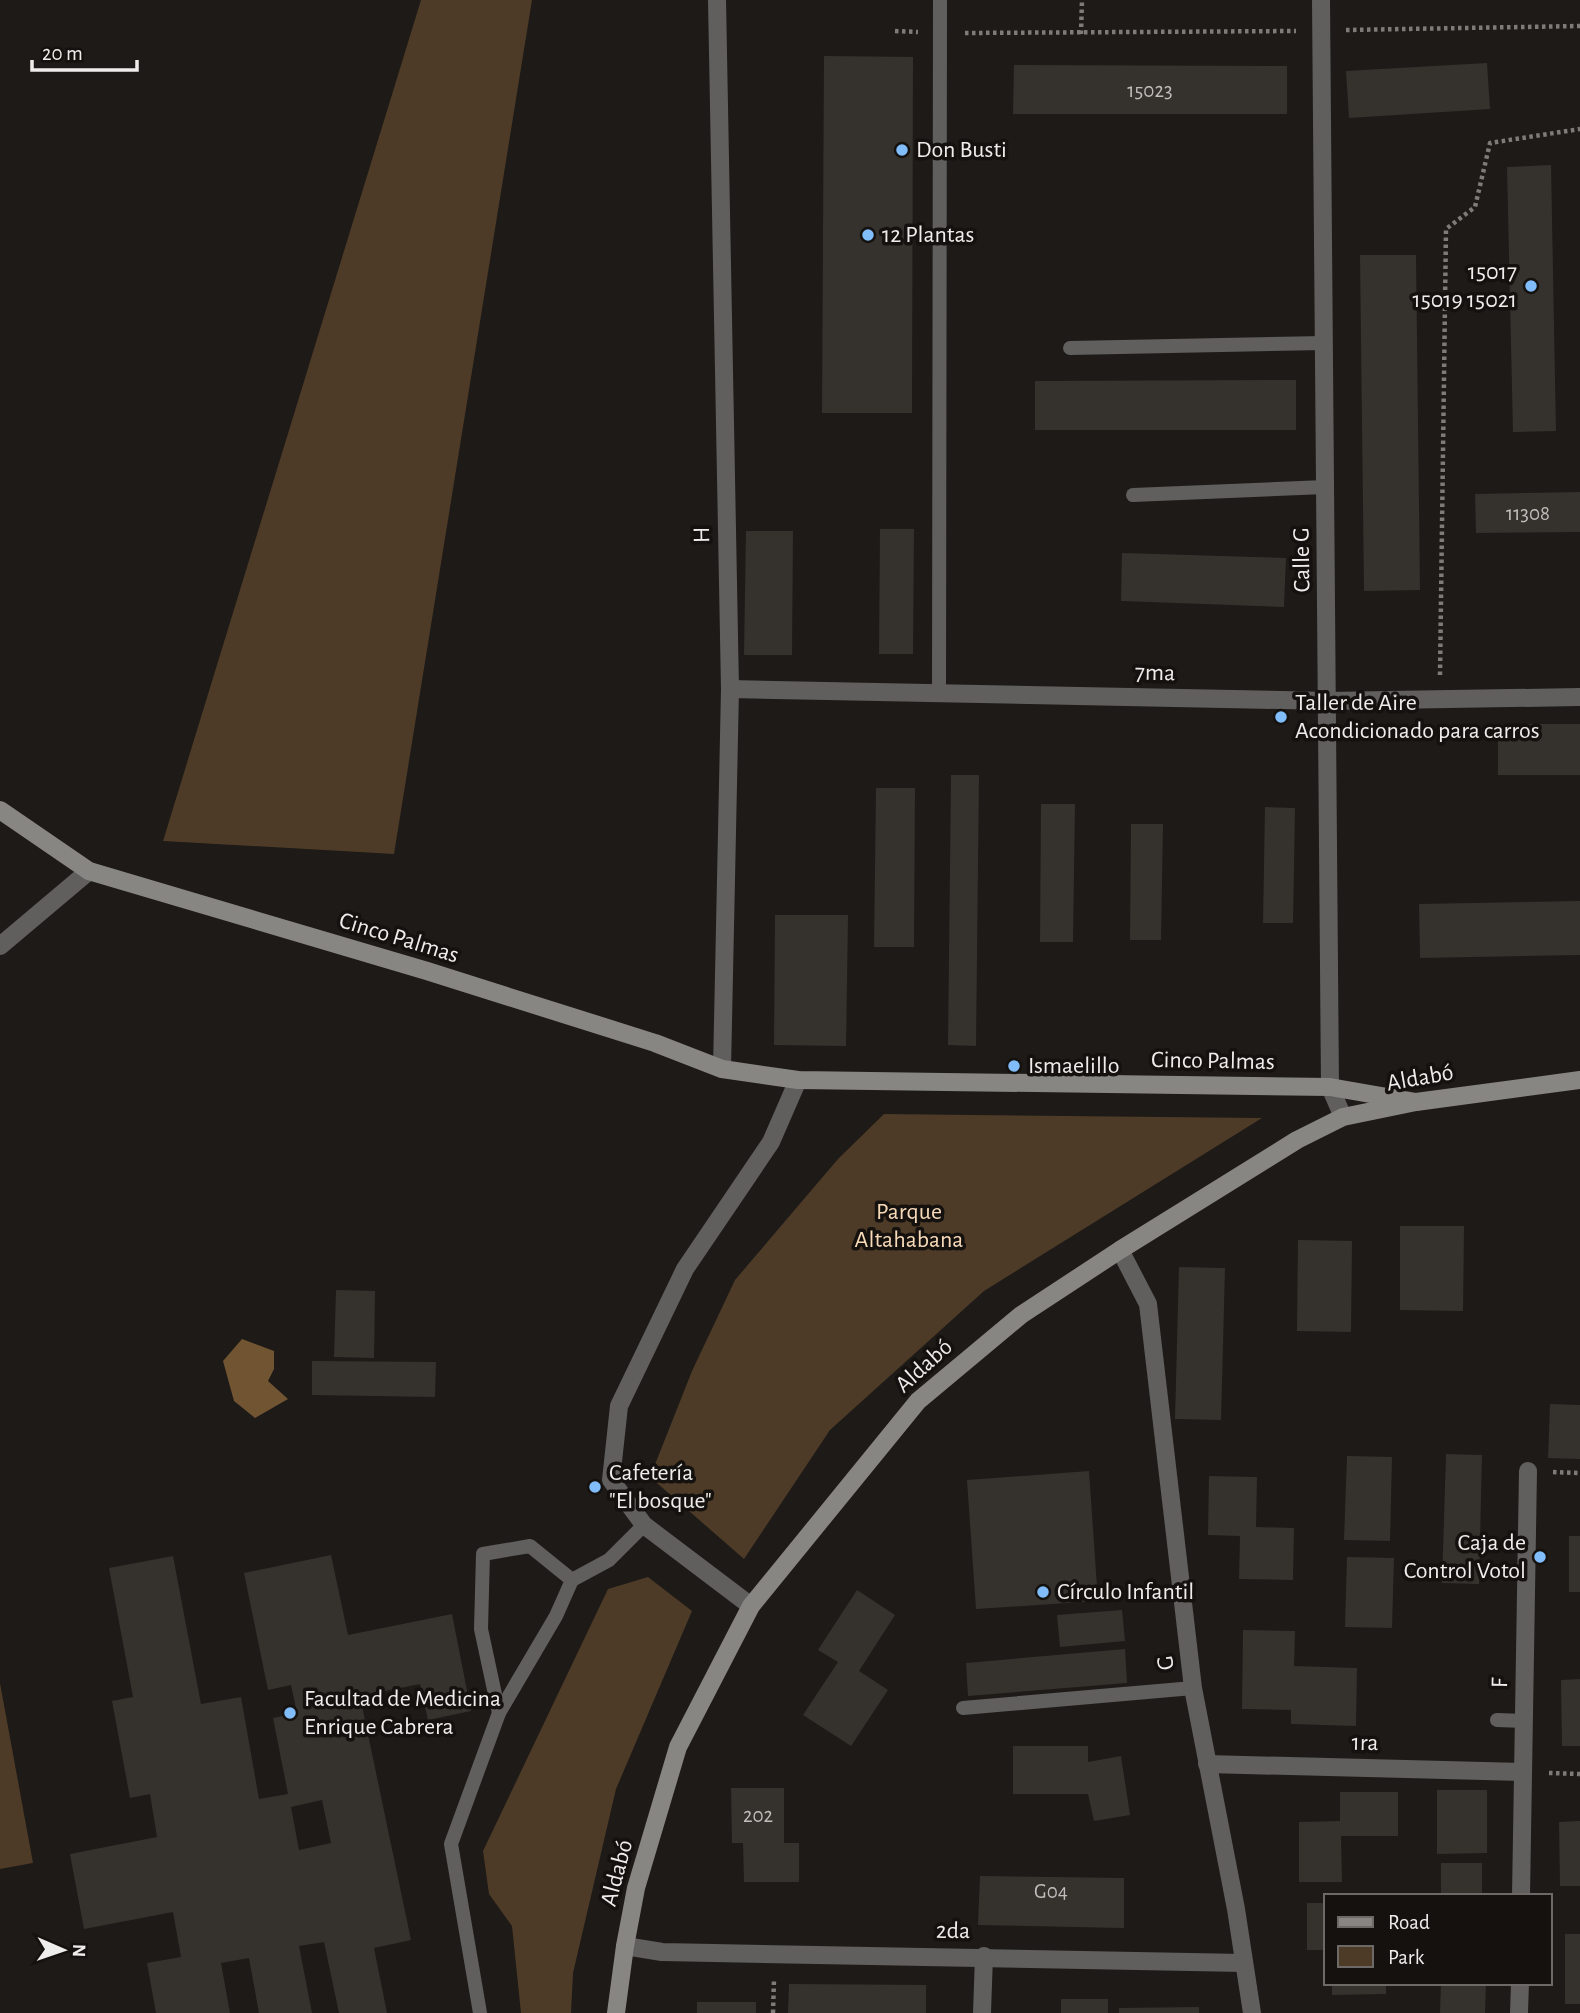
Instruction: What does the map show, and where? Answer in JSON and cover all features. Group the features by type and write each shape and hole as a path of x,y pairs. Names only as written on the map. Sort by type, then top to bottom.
{"street":[{"name":"H","path":"717,0 730,689 722,1069"},
{"name":"Calle G","path":"1321,0 1330,1087 1343,1117"},
{"name":"7ma","path":"730,689 1328,701 1580,696"},
{"name":"Cinco Palmas","path":"0,810 89,871 427,971 655,1043 722,1069 798,1080 1330,1087 1416,1102"},
{"path":"0,946 89,871"},
{"path":"751,1606 644,1525 611,1480 619,1406 685,1269 771,1142 798,1080"},
{"name":"Aldabó","path":"617,2013 625,1946 636,1888 678,1747 751,1606 918,1401 1021,1315 1297,1140 1343,1117 1416,1102 1580,1080"},
{"name":"G","path":"1120,1250 1148,1304 1193,1688 1230,1910 1244,1963 1252,2013"},
{"name":"F","path":"1521,1894 1528,1471"},
{"name":"1ra","path":"1207,1764 1522,1772"},
{"name":"2da","path":"625,1946 662,1952 877,1951 1244,1963"},
{"path":"982,2013 984,1956"},
{"path":"1519,2013 1520,1985"}],"lane":[{"path":"939,694 940,0"},
{"path":"1070,348 1324,343"},
{"path":"1133,495 1325,487"},
{"path":"480,2013 450,1844 499,1713 556,1616 572,1580 609,1560 644,1525"},
{"path":"499,1713 481,1629 483,1554 530,1546 572,1580"},
{"path":"963,1707 1193,1688"},
{"path":"1497,1720 1524,1721"}],"path":[{"path":"895,31 1082,34 1082,0"},
{"path":"1440,699 1446,229 1475,207 1490,143 1580,129"},
{"path":"773,2013 774,1974"}],"green space":[{"path":"421,0 532,0 394,854 163,841"},
{"name":"Parque Altahabana","path":"884,1114 1262,1118 984,1291 830,1430 744,1559 650,1477 692,1371 735,1280 838,1159"},
{"path":"648,1577 692,1611 616,1789 573,1973 571,2013 521,2013 512,1926 489,1894 483,1851 608,1589"},
{"path":"0,1683 33,1863 0,1869"}],"shaded area":[{"path":"242,1339 274,1351 274,1369 268,1381 288,1399 255,1418 234,1401 223,1361"}],"building":[{"name":"12 Plantas","path":"824,56 913,57 912,413 822,413"},
{"path":"1487,63 1490,109 1349,118 1346,71"},
{"path":"1014,65 1287,66 1287,114 1013,114"},
{"name":"15017 15019 15021","path":"1551,165 1556,431 1513,432 1507,167"},
{"path":"1360,255 1416,255 1420,590 1364,591"},
{"path":"1296,380 1296,430 1035,430 1035,381"},
{"path":"1580,492 1580,532 1476,533 1475,494"},
{"path":"880,529 914,529 913,654 879,654"},
{"path":"746,531 793,531 792,655 744,655"},
{"path":"1122,553 1286,558 1284,607 1121,601"},
{"path":"1498,724 1580,724 1580,775 1498,775"},
{"path":"951,775 979,775 976,1046 948,1045"},
{"path":"876,788 915,788 914,947 874,947"},
{"path":"1041,804 1075,804 1073,942 1040,942"},
{"path":"1265,807 1295,808 1293,923 1263,923"},
{"path":"1131,824 1163,824 1161,940 1130,940"},
{"path":"1580,901 1580,955 1420,958 1419,904"},
{"path":"775,915 848,915 846,1046 774,1045"},
{"path":"1400,1226 1464,1226 1463,1311 1400,1310"},
{"path":"1298,1240 1352,1241 1351,1332 1297,1331"},
{"path":"1179,1267 1225,1268 1221,1420 1175,1419"},
{"path":"336,1290 375,1291 374,1358 334,1357"},
{"path":"312,1361 436,1362 435,1397 312,1395"},
{"path":"1550,1404 1580,1405 1580,1459 1548,1458"},
{"path":"1446,1454 1482,1455 1479,1584 1442,1583"},
{"path":"1347,1456 1392,1457 1390,1541 1344,1540"},
{"path":"1089,1471 1098,1601 976,1609 967,1480"},
{"path":"1209,1476 1257,1477 1256,1527 1294,1528 1293,1580 1239,1579 1240,1536 1208,1535"},
{"path":"1569,1536 1580,1536 1580,1592 1569,1592"},
{"path":"331,1555 348,1635 452,1614 471,1711 428,1720 420,1684 360,1696 411,1940 374,1948 387,2013 339,2013 324,1942 299,1946 312,2013 259,2013 249,1958 221,1963 230,2013 156,2013 147,1963 181,1957 173,1912 84,1929 70,1854 157,1837 150,1794 130,1798 112,1701 133,1697 109,1568 173,1556 201,1704 241,1697 259,1799 288,1794 273,1718 297,1713 291,1685 268,1690 244,1573","holes":["322,1800 331,1843 299,1850 291,1807"]},
{"path":"1347,1557 1394,1558 1392,1628 1345,1627"},
{"path":"857,1590 895,1615 859,1671 888,1690 851,1746 803,1715 838,1662 818,1650"},
{"path":"1122,1610 1125,1641 1060,1647 1057,1615"},
{"path":"1243,1630 1295,1631 1294,1666 1357,1668 1356,1726 1291,1724 1291,1710 1242,1709"},
{"path":"1125,1649 1127,1683 968,1696 966,1663"},
{"path":"1580,1679 1580,1746 1562,1746 1561,1680"},
{"path":"1013,1746 1088,1746 1088,1762 1121,1756 1130,1815 1094,1821 1088,1794 1013,1794"},
{"path":"731,1788 784,1788 784,1843 799,1843 799,1882 744,1882 743,1843 732,1843"},
{"path":"1437,1790 1487,1790 1487,1853 1437,1854"},
{"path":"1340,1792 1398,1792 1398,1836 1341,1836 1342,1882 1299,1882 1299,1822 1340,1821"},
{"path":"1580,1821 1580,1886 1560,1886 1559,1822"},
{"path":"1441,1863 1482,1863 1482,1894 1441,1894"},
{"path":"980,1876 1124,1878 1124,1928 978,1925"},
{"path":"1307,1903 1324,1903 1324,1950 1307,1950"},
{"path":"1565,1934 1580,1934 1580,2004 1565,2004"},
{"path":"789,1984 926,1985 926,2013 788,2013"},
{"path":"1332,1985 1386,1985 1386,1994 1332,1995"},
{"path":"1441,1985 1486,1985 1485,2013 1440,2013"},
{"path":"1061,1999 1108,1999 1108,2013 1061,2013"},
{"path":"697,2002 756,2002 756,2013 697,2013"},
{"path":"1199,2007 1199,2013 1119,2013 1119,2008"}],"place":[{"name":"Don Busti","path":"902,150"},
{"name":"12 Plantas","path":"868,235"},
{"name":"15017 15019 15021","path":"1531,286"},
{"name":"Taller de Aire Acondicionado para carros","path":"1281,717"},
{"name":"Ismaelillo","path":"1014,1066"},
{"name":"Cafetería \"El bosque\"","path":"595,1487"},
{"name":"Caja de Control Votol","path":"1540,1557"},
{"name":"Círculo Infantil","path":"1043,1592"},
{"name":"Facultad de Medicina Enrique Cabrera","path":"290,1713"}]}
